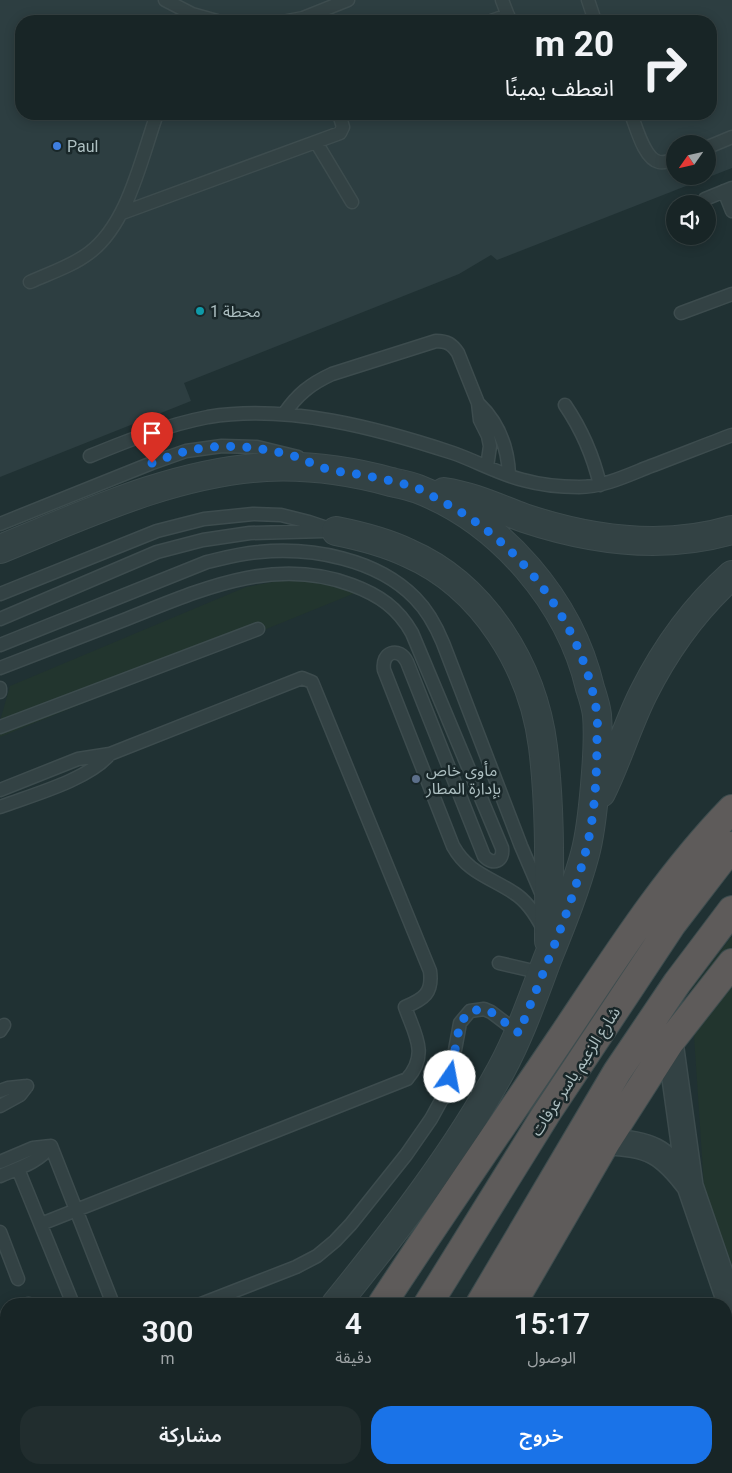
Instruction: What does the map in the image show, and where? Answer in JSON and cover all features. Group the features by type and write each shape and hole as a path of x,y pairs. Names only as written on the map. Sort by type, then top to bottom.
{"highway":[{"path":"386,1298 618,953 711,831 732,809"},
{"name":"شارع الزعيم ياسر عرفات","path":"432,1298 551,1106 672,924 732,846"},
{"path":"484,1298 617,1072 677,983 732,910"},
{"path":"515,1298 606,1142 670,1042 732,963"}],"street":[{"path":"0,549 104,506 156,487 212,473 268,467 326,469 377,478 418,488 454,493 557,528 626,540 661,541 692,538 732,530"},
{"path":"341,1298 408,1212 462,1134 502,1069 519,1033 547,957 567,911 585,853 592,813 597,758 597,714 587,673 571,633 549,596 510,550 491,532 456,508 418,488"},
{"path":"336,531 374,539 410,553 444,573 473,599 498,628 518,662 533,701 543,746 548,795 550,854 547,957"},
{"path":"592,813 643,695 656,670 686,624 732,575"},
{"path":"670,1042 690,1186 729,1298"},
{"path":"606,1142 631,1142 655,1150 675,1166 690,1186"}],"lane":[{"path":"165,0 188,15"},
{"path":"313,15 348,0"},
{"path":"502,0 508,15"},
{"path":"588,0 593,15"},
{"path":"30,282 74,263 89,253 114,227 122,213 155,120"},
{"path":"122,213 340,133 343,127 341,120"},
{"path":"633,120 650,158 659,162 666,161"},
{"path":"716,144 732,137"},
{"path":"316,142 352,202"},
{"path":"714,195 728,189 732,211"},
{"path":"681,313 732,294"},
{"path":"284,414 298,395 317,381 332,374 436,341 445,341 453,346 458,353 478,403 480,420 488,436 490,446 487,467"},
{"path":"478,403 492,418 502,436 506,449 509,476"},
{"path":"565,405 587,443 600,485"},
{"path":"90,456 136,437 209,417 246,414 284,414 342,423 399,437 454,454 524,481 563,487 582,487 613,481 732,435"},
{"path":"0,524 186,451 222,446 258,447 293,455 326,469"},
{"path":"0,594 157,531 204,519 253,514 281,515 336,531"},
{"path":"0,619 157,552 203,540 250,533 297,530 336,531"},
{"path":"0,645 207,562 233,556 286,550 348,560 373,568 396,581 416,598 432,619 444,643 521,846 549,909"},
{"path":"308,574 310,553"},
{"path":"0,668 168,603 228,582 267,574 308,574 344,582 376,595 387,602 406,622 424,660 503,854 500,860 494,862 488,861 484,856 407,662 404,656 398,652 391,653 385,657 383,663 384,670 453,846 471,869 515,894 526,904 543,928 547,957 500,963"},
{"path":"0,727 258,629"},
{"path":"0,790 78,759 110,754 302,678 312,682 430,972 431,981 430,990 424,997 405,1007 417,1043 419,1056 416,1069 407,1079 41,1224"},
{"path":"0,807 85,774 99,766 110,754"},
{"path":"226,1298 317,1256 351,1224 431,1119 442,1099 450,1077 460,1023 470,1011 484,1009 491,1012 519,1033"},
{"path":"0,1026 4,1025 0,1030"},
{"path":"0,1091 27,1086 20,1095 0,1106"},
{"path":"52,1146 111,1298"},
{"path":"0,1162 32,1148 52,1146"},
{"path":"0,1176 45,1155 52,1146"},
{"path":"18,1169 72,1298"},
{"path":"0,1232 18,1280"}],"shaded area":[{"path":"0,0 732,0 732,168 716,174 716,135 666,135 666,185 689,185 497,260 491,255 459,274 184,383 191,401 0,477"}],"green space":[{"path":"294,578 341,585 360,591 0,737 0,721 10,686 246,587"},
{"path":"732,936 732,1265 704,1187 691,990"}],"place":[{"name":"Paul","path":"57,146"},
{"name":"محطة 1","path":"200,311"},
{"name":"مأوى خاص بإدارة المطار","path":"416,779"}],"route":[{"path":"152,463 186,451 204,448 222,446 258,447 293,455 326,469 377,478 418,488 456,508 491,532 522,562 549,596 571,633 587,673 597,714 597,758 592,813 585,853 567,911 519,1033 491,1012 484,1009 470,1011 460,1023 450,1077"}]}
